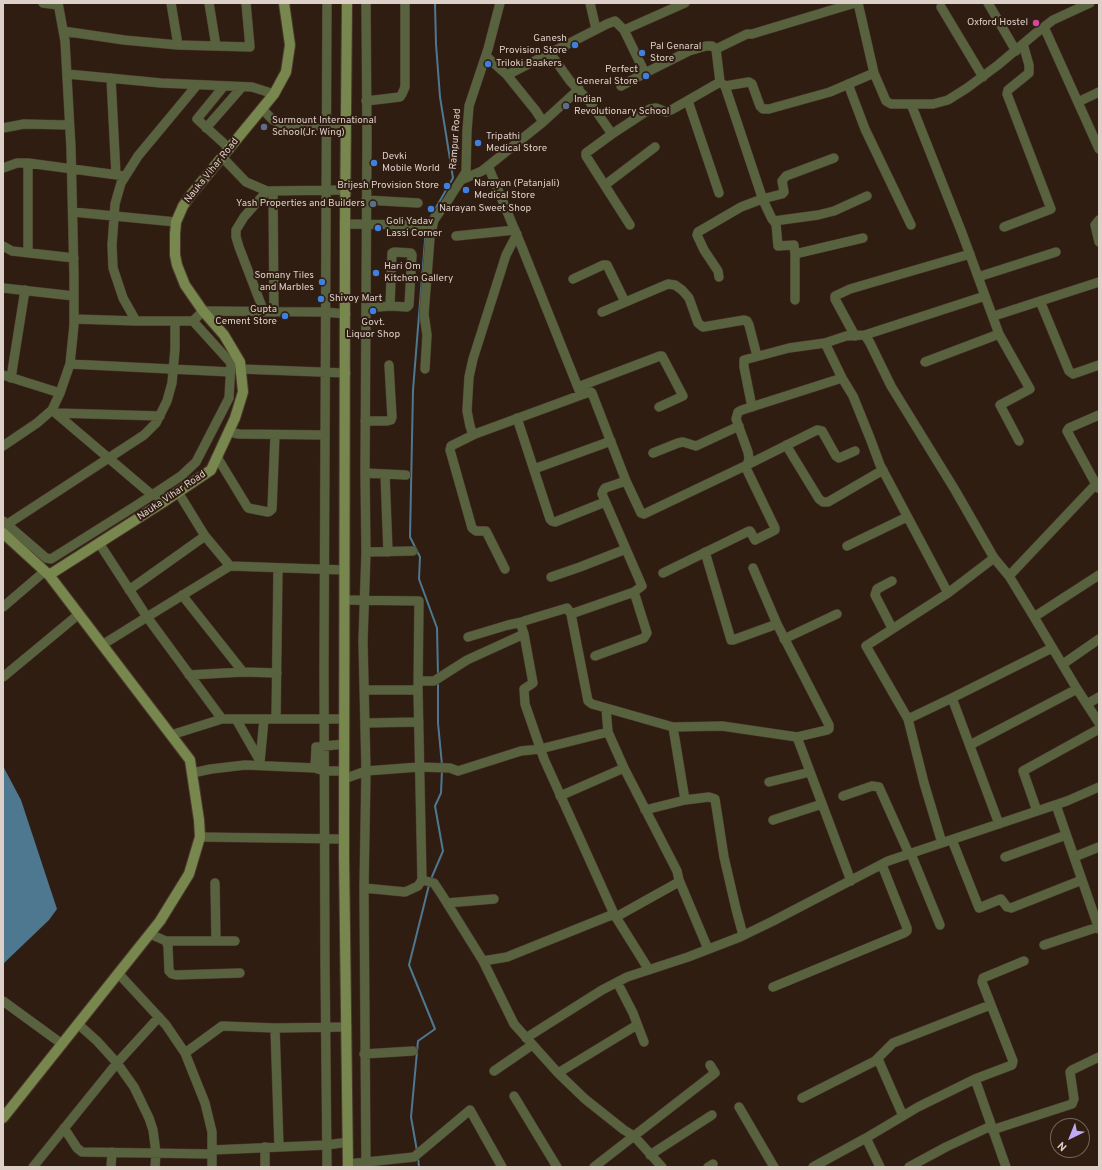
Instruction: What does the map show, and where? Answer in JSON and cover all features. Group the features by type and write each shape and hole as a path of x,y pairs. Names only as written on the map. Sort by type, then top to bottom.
{"street":[{"path":"43,3 58,4 65,41 73,212 74,319 70,364 54,412"},
{"path":"171,3 178,45"},
{"path":"209,3 216,46"},
{"path":"63,31 124,40 178,45 250,47 246,3"},
{"name":"Nauka Vihar Road","path":"47,573 99,544 211,470 235,418 243,392 240,362 224,335 203,311 185,285 177,265 175,255 176,222 183,206 190,196 223,158 274,94 286,72 290,45 284,3"},
{"path":"327,3 324,839 328,1167"},
{"path":"347,3 345,224 346,373 344,839 348,1165 366,1165 414,1157 470,1110 502,1167"},
{"path":"366,3 366,552 363,641 366,771 364,888 366,1165"},
{"path":"366,101 400,96 405,87 405,3"},
{"name":"Rampur Road","path":"430,222 462,180 466,172 469,106 486,56 500,3"},
{"path":"590,3 596,29"},
{"path":"624,30 685,3"},
{"path":"716,49 747,34 752,34 855,3"},
{"path":"858,3 874,73 886,101 888,103 911,104 933,104 948,100 983,77 1044,27 1073,6 1090,3"},
{"path":"988,3 1016,51"},
{"path":"941,7 983,77"},
{"path":"507,75 596,29 615,21 624,30 645,73"},
{"path":"1044,27 1099,149"},
{"path":"1004,227 1051,209 1007,94 1008,90 1029,73 1030,65 1023,44"},
{"path":"621,86 689,51 706,46 712,46 716,49 723,84 762,199 776,224 778,246 794,245 795,300"},
{"path":"550,53 570,81 589,101 612,134"},
{"path":"486,56 507,75 543,122"},
{"path":"630,225 586,153 650,109 656,108 666,112 723,84 750,82 760,106 764,109 769,109 830,92 874,73"},
{"path":"67,74 252,87 274,94"},
{"path":"112,78 121,175 121,183 115,204 112,245 113,268 123,298 136,321"},
{"path":"121,175 197,84"},
{"path":"848,84 865,129 911,225"},
{"path":"224,86 197,118 230,149"},
{"path":"206,128 242,87"},
{"path":"462,180 482,171 543,122 579,90"},
{"path":"1078,102 1099,92"},
{"path":"688,101 719,193"},
{"path":"911,104 1000,334 1030,389 1000,404 1019,440"},
{"path":"262,109 273,120 284,125 346,126"},
{"path":"3,128 24,124 69,125"},
{"path":"605,185 655,147"},
{"path":"223,158 246,182 270,191 346,190"},
{"path":"719,277 718,271 704,250 697,233 741,208 762,199 784,194 782,181 786,176 834,158"},
{"path":"3,168 17,163 28,163 121,175"},
{"path":"28,163 28,253"},
{"path":"488,166 580,391"},
{"path":"264,312 239,247 236,237 236,230 244,217 270,191"},
{"path":"270,191 274,312"},
{"path":"774,221 818,215 834,211 867,196"},
{"path":"366,200 418,203"},
{"path":"73,212 176,222"},
{"path":"1099,220 1095,225 1099,242"},
{"path":"345,224 430,222 424,314 427,335 426,369"},
{"path":"456,236 516,232"},
{"path":"475,434 472,432 467,411 469,377 473,359 498,279 516,232"},
{"path":"795,254 863,238"},
{"path":"3,246 12,251 74,258"},
{"path":"978,277 1056,252"},
{"path":"366,308 390,306 407,307 410,304 411,253 392,253 390,306"},
{"path":"855,336 835,296 850,289 970,254"},
{"path":"573,278 604,265 607,266 625,302"},
{"path":"994,316 1099,282"},
{"path":"602,312 668,284 675,285 689,298 698,323 703,327 744,320 747,321 758,356"},
{"path":"3,288 74,296"},
{"path":"24,290 7,376 60,392"},
{"path":"752,407 743,360 789,348 825,343 830,340 846,336 865,335 985,296"},
{"path":"1040,301 1069,371 1073,374 1099,365"},
{"path":"74,319 193,321 203,311 325,312 346,314"},
{"path":"4,527 144,436 156,423 167,401 172,383 175,321"},
{"path":"4,527 48,559 181,476 196,462 229,398 231,363 193,321"},
{"path":"925,362 1000,334"},
{"path":"865,335 892,386 994,558 1009,576 1099,723"},
{"path":"825,343 842,378 853,396 882,470 948,592"},
{"path":"505,569 488,533 486,531 476,531 472,528 450,450 451,446 475,434 517,418 662,356 682,396 658,407"},
{"path":"70,364 230,372"},
{"path":"365,421 388,421 392,417 389,365"},
{"path":"241,369 346,373"},
{"path":"746,465 749,459 748,452 736,419 738,412 842,378"},
{"path":"580,391 592,393 638,509 644,514 817,430 820,430 836,456 839,458 855,451"},
{"path":"3,446 54,412 160,416"},
{"path":"54,412 152,495 175,495 205,536 230,566"},
{"path":"1009,576 1098,487 1067,431 1069,428 1099,415"},
{"path":"517,418 550,519 552,521 555,522 605,502"},
{"path":"653,453 683,442 696,446 739,426"},
{"path":"229,432 239,434 325,435"},
{"path":"217,457 248,508 268,512 272,509 275,434"},
{"path":"534,469 610,441"},
{"path":"786,445 818,499 823,502 828,502 882,470"},
{"path":"196,462 211,470"},
{"path":"663,573 749,531 755,540 775,529 746,465"},
{"path":"365,473 406,475"},
{"path":"385,474 388,552"},
{"path":"571,614 634,592 642,586 602,494 605,488 626,481"},
{"path":"847,546 907,517"},
{"path":"3,1118 160,922 189,874 200,838 190,760 47,573 4,527"},
{"path":"129,590 205,536"},
{"path":"99,544 147,617 222,719"},
{"path":"551,577 626,549"},
{"path":"366,552 413,551"},
{"path":"705,552 732,640 777,624"},
{"path":"942,843 926,790 908,719 866,648 867,644 948,592 994,558"},
{"path":"102,645 230,566 278,569 345,570"},
{"path":"468,637 566,608 571,614 588,701 592,704 673,727 722,726 797,737 827,730 830,727 784,639 753,568"},
{"path":"276,719 278,569"},
{"path":"3,607 47,573"},
{"path":"1034,616 1099,575"},
{"path":"892,581 877,589 875,596 892,628"},
{"path":"595,656 646,636 647,633 634,592"},
{"path":"182,596 243,672"},
{"path":"345,600 419,601 419,767 428,882 447,903 483,962 514,1024 558,1073 586,1099 624,1130 634,1136 662,1167"},
{"path":"3,677 79,614"},
{"path":"784,639 837,614"},
{"path":"522,622 521,625 533,683 524,689 525,704 540,749 615,916 649,970"},
{"path":"364,690 418,685 437,679 467,660 524,634"},
{"path":"1063,664 1099,639"},
{"path":"908,719 1052,648"},
{"path":"189,674 243,672 277,673"},
{"path":"970,745 1077,688"},
{"path":"1087,704 1099,697"},
{"path":"952,698 999,824"},
{"path":"606,708 608,732 624,768 677,871 679,880 708,949"},
{"path":"171,735 222,719 344,720"},
{"path":"236,719 260,764"},
{"path":"260,764 264,719"},
{"path":"365,724 419,722"},
{"path":"673,727 685,800"},
{"path":"1037,811 1023,771 1099,729"},
{"path":"192,773 211,769 260,764 315,768 344,775 366,771 419,767 450,768 458,771 521,751 540,749 608,732"},
{"path":"797,737 851,881"},
{"path":"315,768 316,747 344,744"},
{"path":"560,796 624,768"},
{"path":"769,782 810,772"},
{"path":"843,796 872,786 879,787 910,854 940,925"},
{"path":"494,1071 529,1041 602,990 626,977 708,949 743,935 882,865 942,843 1067,802 1099,786"},
{"path":"646,810 685,800 709,796 716,799 724,857 743,935"},
{"path":"773,820 822,804"},
{"path":"1044,945 1098,928 1056,805"},
{"path":"1005,857 1066,835"},
{"path":"200,838 344,839"},
{"path":"952,840 979,908 1001,899 1007,907 1011,908 1082,880"},
{"path":"1074,856 1099,847"},
{"path":"773,987 907,931 882,865"},
{"path":"483,962 507,957 615,916 677,883 679,880"},
{"path":"364,888 405,892 428,882"},
{"path":"215,884 216,941"},
{"path":"447,903 494,899"},
{"path":"150,934 166,941 236,941"},
{"path":"166,941 168,946 169,970 172,974 240,973"},
{"path":"814,1167 918,1107 976,1079 1012,1065 1013,1064 982,980 1024,961"},
{"path":"118,973 159,1017 185,1053 205,1103 212,1132 212,1167"},
{"path":"617,982 638,1025 644,1042"},
{"path":"3,1001 62,1044"},
{"path":"802,1098 878,1059 887,1047 893,1043 990,1005"},
{"path":"32,1167 117,1063 159,1017"},
{"path":"78,1024 97,1041 117,1063 134,1087 153,1130 156,1152 155,1167"},
{"path":"558,1073 638,1025"},
{"path":"185,1053 222,1026 275,1028 346,1027"},
{"path":"275,1028 278,1147"},
{"path":"364,1054 413,1051"},
{"path":"909,1167 946,1147 992,1128 1072,1104 1074,1099 1070,1072 1099,1057"},
{"path":"878,1059 903,1116"},
{"path":"594,1167 714,1073 710,1065"},
{"path":"976,1079 1006,1167"},
{"path":"514,1096 558,1167"},
{"path":"739,1108 774,1167"},
{"path":"650,1155 712,1115"},
{"path":"64,1128 77,1148 82,1152 212,1152 265,1147 327,1145 348,1142"},
{"path":"866,1138 880,1167"},
{"path":"265,1147 265,1167"},
{"path":"111,1167 112,1152"}],"water":[{"path":"3,766 21,800 57,909 49,920 3,964"}],"waterway":[{"path":"430,218 453,178 440,97 435,3"},
{"path":"426,228 413,390 410,537 420,557 419,579 437,628 438,675"},
{"path":"438,682 438,723 442,765"},
{"path":"431,879 443,851 435,806 441,793 442,770"},
{"path":"417,1151 411,1117 418,1041 435,1029 409,965 429,885"},
{"path":"418,1158 419,1167"}],"place":[{"name":"Oxford Hostel","path":"1036,23"},
{"name":"Ganesh Provision Store","path":"575,45"},
{"name":"Pal Genaral Store","path":"642,53"},
{"name":"Triloki Baakers","path":"488,64"},
{"name":"Perfect General Store","path":"646,76"},
{"name":"Indian Revolutionary School","path":"566,106"},
{"name":"Surmount International School(Jr. Wing)","path":"264,127"},
{"name":"Tripathi Medical Store","path":"478,143"},
{"name":"Devki Mobile World","path":"374,163"},
{"name":"Brijesh Provision Store","path":"447,186"},
{"name":"Narayan (Patanjali) Medical Store","path":"466,190"},
{"name":"Yash Properties and Builders","path":"373,204"},
{"name":"Narayan Sweet Shop","path":"431,209"},
{"name":"Goli Yadav Lassi Corner","path":"378,228"},
{"name":"Hari Om Kitchen Gallery","path":"376,273"},
{"name":"Somany Tiles and Marbles","path":"322,282"},
{"name":"Shivoy Mart","path":"321,299"},
{"name":"Govt. Liquor Shop","path":"373,311"},
{"name":"Gupta Cement Store","path":"285,316"}]}
